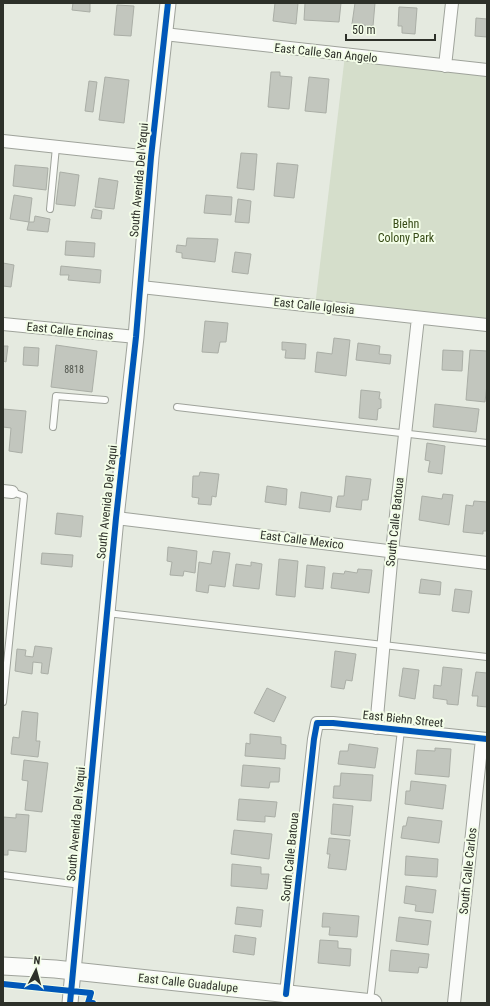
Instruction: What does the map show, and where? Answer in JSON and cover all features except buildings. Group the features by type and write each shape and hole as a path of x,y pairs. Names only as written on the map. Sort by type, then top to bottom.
{"main road":[{"name":"East Calle Guadalupe","path":"3,966 74,970 373,1003"}],"street":[{"name":"South Avenida Del Yaqui","path":"70,1003 116,518 136,337 152,157 168,3"},
{"path":"445,66 452,3"},
{"name":"East Calle San Angelo","path":"164,34 487,70"},
{"path":"3,141 152,157"},
{"name":"East Calle Iglesia","path":"141,287 487,325"},
{"name":"South Calle Batoua","path":"376,728 392,550 418,318"},
{"name":"East Calle Encinas","path":"3,324 136,337"},
{"name":"East Calle Mexico","path":"116,518 392,550 487,563"},
{"name":"South Calle Batoua","path":"286,994 317,723"},
{"name":"East Biehn Street","path":"317,723 333,723 484,739"},
{"name":"South Calle Carlos","path":"454,1003 484,739"}],"lane":[{"path":"50,209 56,147"},
{"path":"53,427 56,396 105,400"},
{"path":"177,408 487,443"},
{"path":"3,702 24,496 7,492"},
{"path":"107,613 487,657"},
{"path":"370,1003 401,730"},
{"path":"3,875 82,886"}],"green space":[{"name":"Biehn Colony Park","path":"345,55 487,70 487,325 315,306"}],"cycle path":[{"path":"70,1003 116,518 136,337 151,157 168,3"},
{"path":"286,994 317,723 333,723 487,739"},
{"path":"3,984 91,993 88,1003 93,1003"}]}
